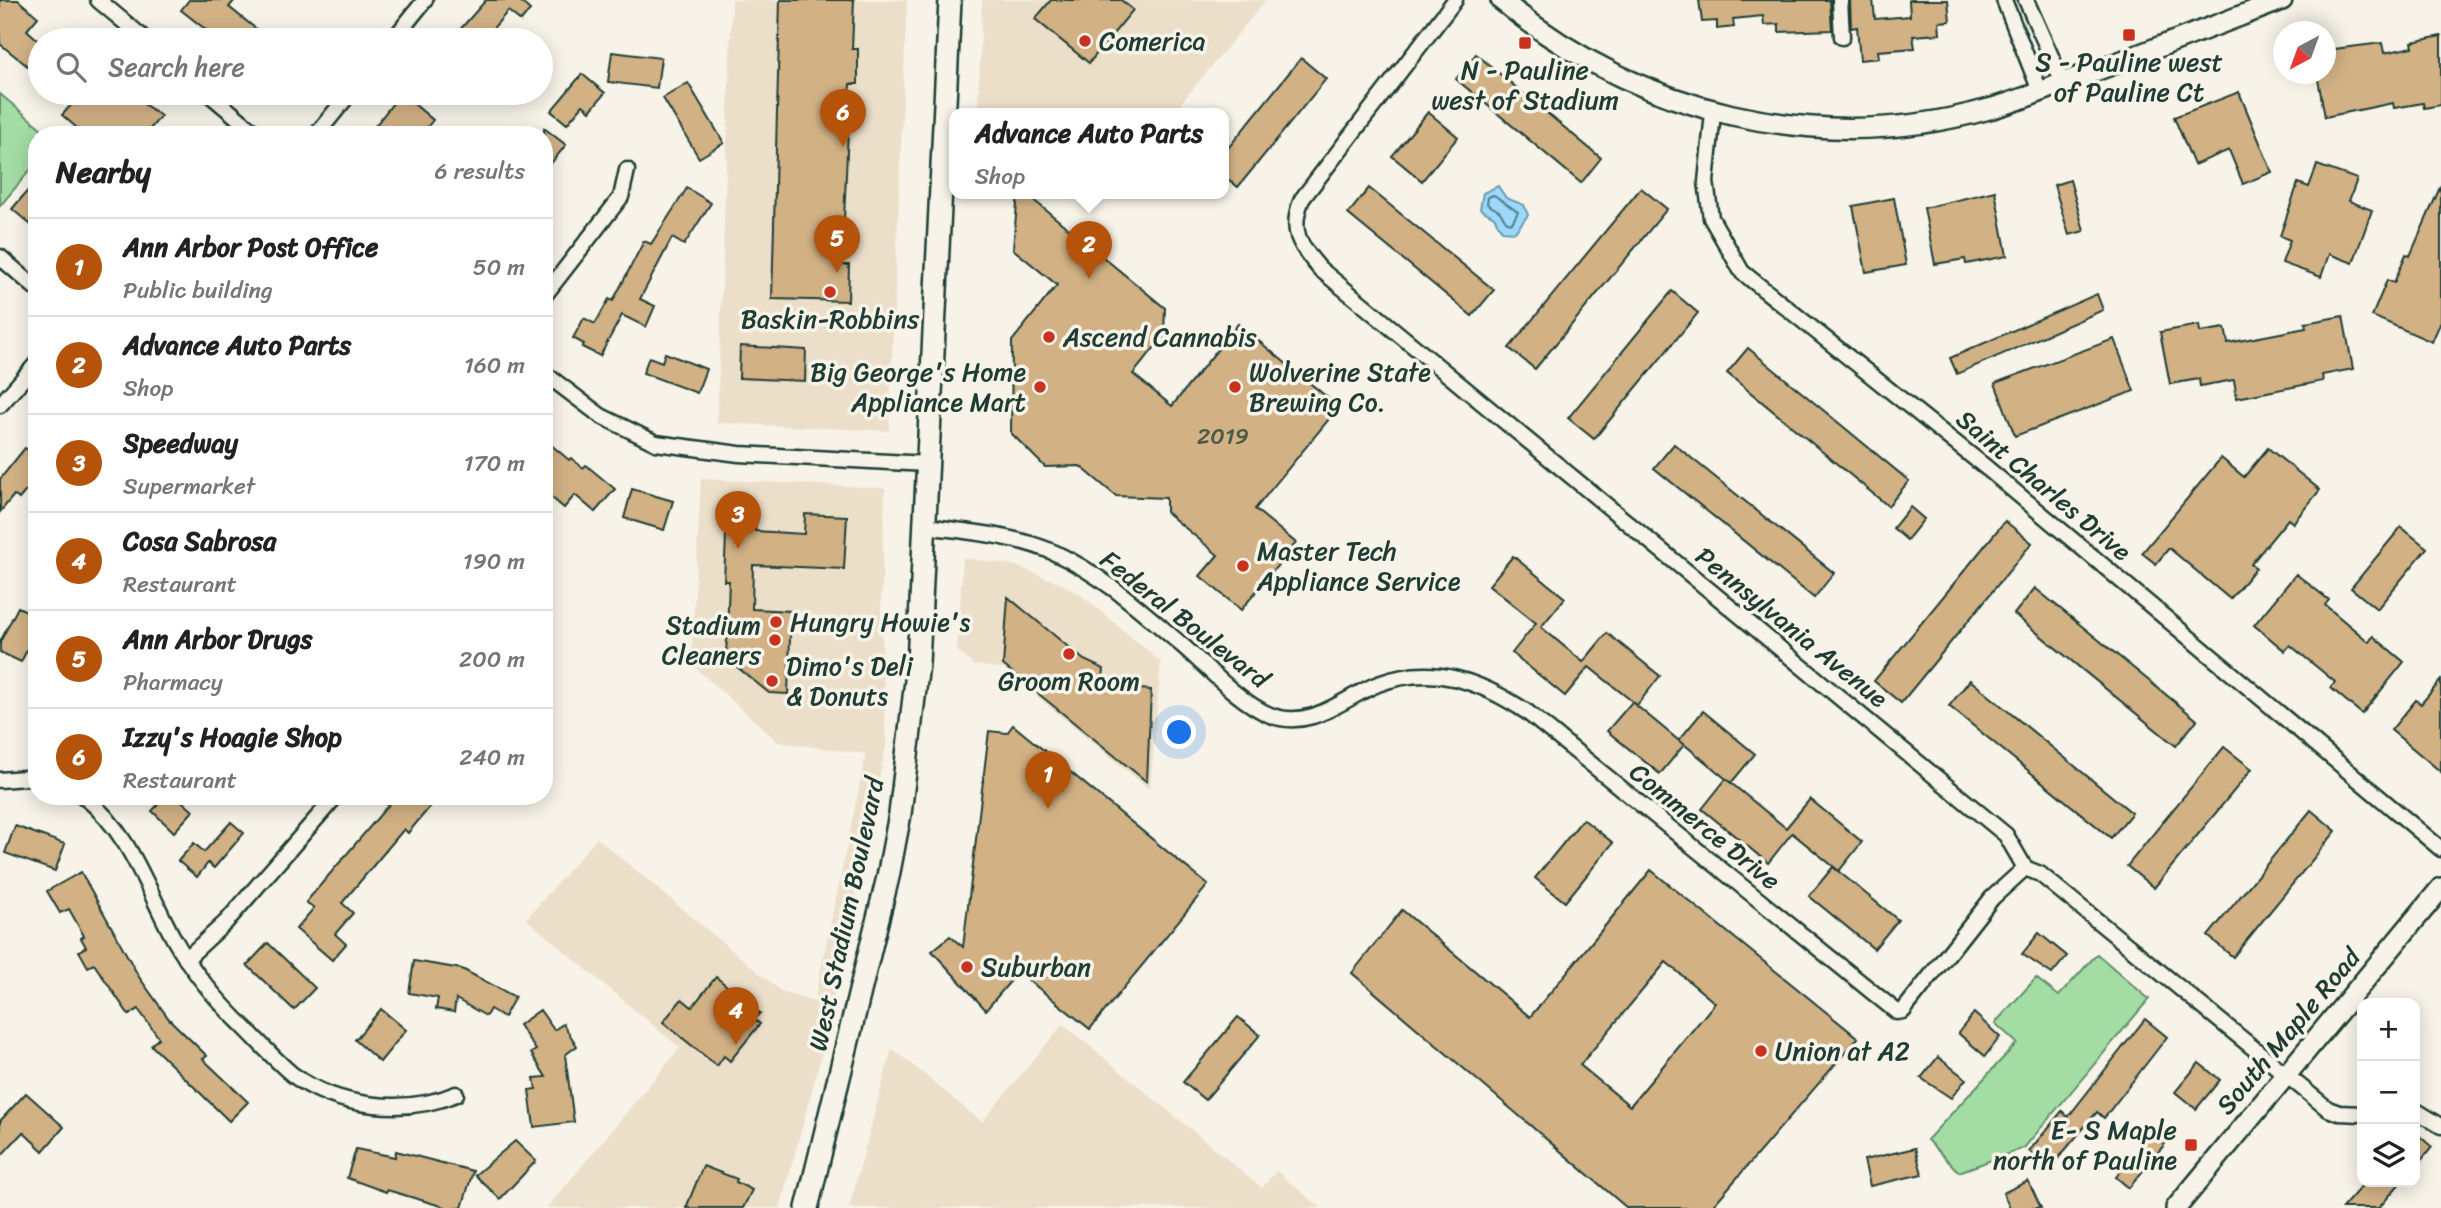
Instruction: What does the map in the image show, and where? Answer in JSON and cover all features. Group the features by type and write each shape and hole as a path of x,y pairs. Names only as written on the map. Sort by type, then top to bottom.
{"main road":[{"name":"West Stadium Boulevard","path":"807,1208 871,953 900,814 918,664 950,0"}],"street":[{"path":"98,0 132,28"},
{"path":"403,28 425,0"},
{"name":"Pennsylvania Avenue","path":"1455,0 1302,199 1294,218 1297,236 1320,269 2006,835 2025,868 2039,874 2328,1109 2339,1113 2357,1114"},
{"path":"1501,0 1556,40 1618,75 1713,113 1775,124 1882,128 1989,109 2282,0"},
{"path":"1840,0 1842,37"},
{"path":"2004,0 2040,91"},
{"path":"2026,0 2063,83"},
{"path":"222,105 247,126"},
{"path":"323,126 340,105"},
{"name":"Saint Charles Drive","path":"1713,113 1706,182 1711,218 1742,272 1988,469 2441,849"},
{"path":"553,284 621,197 627,170"},
{"path":"0,257 28,281"},
{"path":"0,405 28,373"},
{"path":"553,380 601,416 656,443 739,454 927,464"},
{"name":"Federal Boulevard","path":"926,526 1021,542 1054,553 1115,590 1258,708 1272,716 1293,718"},
{"name":"Commerce Drive","path":"1293,718 1315,716 1376,685 1402,676 1446,675 1486,687 1527,712 1897,1013 1903,1011 1992,898 2025,868"},
{"path":"0,780 28,778"},
{"path":"95,805 102,810 127,847 186,959 222,1005 294,1076 346,1100 388,1107 442,1100 457,1094"},
{"path":"186,959 226,922 328,805"},
{"name":"South Maple Road","path":"2176,1208 2441,888"},
{"path":"2420,1113 2441,1126"}],"shaded area":[{"path":"732,0 907,0 889,431 717,423"},
{"path":"982,0 1266,0 1177,108 978,108"},
{"path":"701,479 885,488 881,611 886,746 821,1057 780,1208 547,1208 680,1048 526,919 597,838 781,991 814,1002 866,754 778,742 691,664"},
{"path":"963,558 1013,565 1060,583 1081,595 1161,662 1150,790 1004,669 974,665 957,651"},
{"path":"1063,1024 1262,1188 1276,1171 1321,1208 849,1208 892,1048 982,1122"}],"green space":[{"path":"0,94 38,126 28,126 28,173 0,206"},
{"path":"2097,954 2149,999 2024,1148 1959,1172 1927,1140 2017,1043 1995,1023 2036,978 2059,996"}],"water":[{"path":"1498,186 1506,198 1524,205 1528,215 1515,232 1502,231 1494,217 1480,209 1483,193"}],"building":[{"path":"0,0 18,0 38,17 27,30 28,66 0,44"},
{"path":"189,0 235,0 229,7 255,28 204,28 181,10"},
{"path":"486,0 519,0 530,10 521,21 508,11 493,28 461,28"},
{"path":"780,0 854,0 852,49 858,49 858,84 850,84 842,265 849,265 848,301 772,299"},
{"name":"Comerica","path":"1051,0 1121,0 1133,10 1089,63 1035,19"},
{"path":"1699,0 1830,0 1832,30 1779,32 1779,24 1764,25 1763,16 1733,19 1734,27 1717,29 1717,21 1702,22"},
{"path":"1850,0 1873,0 1875,19 1910,16 1909,0 1948,0 1950,21 1939,22 1940,34 1913,36 1915,48 1878,51 1879,58 1860,60 1857,27 1851,28"},
{"path":"2441,36 2441,105 2424,108 2423,103 2394,108 2393,103 2325,117 2319,84 2336,84 2336,49 2382,43 2384,53 2413,47 2412,42"},
{"path":"612,52 661,58 657,88 608,82"},
{"path":"1476,54 1601,158 1581,183 1456,79"},
{"path":"1301,58 1326,79 1238,187 1229,180 1229,147"},
{"path":"582,74 605,93 590,111 583,105 567,124 551,111"},
{"path":"688,83 724,143 699,158 663,98"},
{"path":"2239,92 2272,172 2243,184 2229,150 2194,165 2174,117"},
{"path":"71,105 145,105 161,116 153,126 75,126 62,115"},
{"path":"392,105 415,105 433,120 428,126 375,126"},
{"path":"1428,112 1458,137 1422,181 1392,156"},
{"path":"553,135 566,145 553,161"},
{"path":"2317,165 2357,179 2349,201 2372,210 2353,263 2329,254 2321,277 2282,263 2290,240 2280,236 2298,183 2309,187"},
{"path":"2070,180 2084,231 2069,235 2054,185"},
{"path":"2441,185 2441,321 2432,342 2372,316 2387,280 2394,283 2406,254 2410,256"},
{"path":"687,188 711,203 684,245 672,238 640,299 655,306 646,327 622,315 600,356 582,347 584,344 573,338 584,318 595,324 609,299 613,301 644,241 651,244"},
{"path":"1369,188 1494,290 1472,316 1348,214"},
{"path":"1641,188 1667,209 1535,369 1509,348"},
{"path":"28,190 28,222 12,209"},
{"path":"1995,191 2007,256 1966,264 1965,259 1935,264 1924,208"},
{"path":"1894,198 1906,265 1866,272 1853,206"},
{"path":"1017,199 1032,199 1165,308 1164,336 1133,374 1172,406 1238,324 1339,407 1255,509 1296,543 1241,610 1200,576 1218,555 1166,512 1166,498 1116,496 1080,466 1045,467 1011,433 1012,341 1057,285 1013,249"},
{"path":"1672,291 1698,313 1594,439 1568,418"},
{"path":"2097,294 2103,310 1957,374 1950,358"},
{"path":"2343,316 2353,369 2322,375 2323,381 2237,398 2234,380 2200,386 2199,379 2170,384 2160,332 2199,325 2200,332 2225,328 2228,343 2306,328 2305,323"},
{"path":"2114,339 2134,391 2015,436 1995,383"},
{"path":"740,346 806,350 805,381 739,378"},
{"path":"1748,348 1909,481 1888,506 1727,373"},
{"path":"665,353 706,369 697,393 643,373 649,357 662,362"},
{"path":"1674,444 1834,573 1814,598 1654,468"},
{"path":"553,447 583,468 586,465 615,489 595,512 575,495 564,508 553,499"},
{"path":"25,448 28,450 28,488 19,499 14,495 0,512 0,479"},
{"path":"2268,448 2320,490 2293,523 2288,519 2251,564 2256,568 2230,599 2169,548 2156,564 2142,553 2221,458 2244,477"},
{"path":"632,489 673,501 664,530 624,518"},
{"path":"1910,507 1924,519 1907,540 1893,528"},
{"path":"727,513 756,515 755,531 804,534 805,514 847,516 844,569 753,565 752,609 791,611 788,694 769,693 726,658 729,581 724,581"},
{"path":"2005,521 2032,543 1901,703 1874,681"},
{"path":"2401,527 2427,548 2377,609 2351,588"},
{"path":"1513,556 1565,598 1541,627 1583,662 1607,633 1660,676 1637,705 1589,667 1565,696 1512,653 1536,623 1489,585"},
{"path":"2296,574 2329,600 2325,605 2369,642 2373,636 2404,662 2362,714 2331,688 2335,682 2290,645 2285,651 2254,625"},
{"path":"2035,588 2197,720 2176,746 2014,614"},
{"path":"1008,597 1084,660 1104,669 1102,686 1151,690 1147,782 1003,665"},
{"path":"18,607 28,612 28,648 21,662 0,652 0,642"},
{"path":"1970,680 2132,813 2111,838 1949,706"},
{"path":"2441,680 2441,772 2391,730 2416,700 2421,704"},
{"path":"1632,702 1684,745 1660,774 1607,731"},
{"path":"1703,711 1755,754 1731,783 1679,740"},
{"path":"1013,725 1208,885 1090,1029 1018,972 986,1010 932,951 950,936 963,947 989,731 1007,733"},
{"path":"2224,747 2252,769 2154,888 2127,866"},
{"path":"1726,779 1786,828 1810,799 1862,842 1839,871 1792,833 1768,863 1702,809"},
{"path":"158,805 186,805 193,811 174,832 152,811"},
{"path":"388,805 431,805 408,833 404,829 342,903 353,913 335,934 346,944 332,960 296,929 314,908 306,902"},
{"path":"2311,810 2336,831 2233,957 2208,936"},
{"path":"1583,819 1613,843 1565,902 1535,878"},
{"path":"231,822 244,833 214,868 208,863 197,877 178,861 194,843 204,852"},
{"path":"15,826 65,844 55,871 5,853"},
{"path":"1833,867 1898,920 1874,949 1809,896"},
{"name":"Union at A2","path":"1651,870 1858,1038 1711,1208 1627,1208 1352,973 1402,910 1530,1017","holes":["1666,962 1715,1003 1630,1106 1580,1065"]},
{"path":"81,872 139,977 169,1019 207,1056 203,1059 248,1102 229,1121 151,1045 159,1038 138,1009 129,1015 94,964 88,967 79,951 86,947 81,938 84,936 69,909 60,913 47,891"},
{"path":"2039,933 2067,956 2052,974 2022,954"},
{"path":"268,943 315,988 294,1010 247,965"},
{"path":"414,961 462,969 515,997 504,1017 490,1009 486,1016 456,999 454,1012 436,1009 438,998 409,993"},
{"path":"716,977 760,1013 754,1019 760,1024 730,1061 724,1056 717,1066 663,1022 682,999 692,1007"},
{"path":"381,1009 406,1030 380,1062 355,1040"},
{"path":"540,1010 554,1030 563,1024 577,1046 565,1055 574,1122 534,1127 529,1090 536,1089 534,1078 546,1077 531,1053 536,1050 519,1025"},
{"path":"1974,1013 2000,1037 1985,1056 1958,1033"},
{"path":"1238,1017 1260,1035 1205,1100 1183,1082"},
{"path":"2145,1019 2167,1037 2104,1118 2097,1112 2050,1168 2029,1151 2062,1111 2068,1117"},
{"path":"1938,1057 1966,1079 1951,1098 1921,1078"},
{"path":"2199,1063 2220,1080 2196,1109 2175,1092"},
{"path":"26,1093 64,1127 43,1151 23,1132 0,1157 0,1121"},
{"path":"2155,1128 2169,1139 2129,1188 2116,1177"},
{"path":"2420,1136 2432,1147 2420,1162"},
{"path":"515,1141 536,1161 500,1199 475,1175"},
{"path":"1915,1148 1922,1174 1870,1186 1864,1160"},
{"path":"356,1149 395,1157 396,1151 473,1171 462,1208 448,1208 387,1190 386,1192 347,1178"},
{"path":"703,1166 737,1179 736,1182 752,1190 743,1208 686,1208"},
{"path":"2028,1181 2041,1208 2010,1208 2003,1193"},
{"path":"2361,1187 2397,1187 2379,1208 2342,1208"}],"place":[{"name":"S - Pauline west of Pauline Ct","path":"2129,35"},
{"name":"Comerica","path":"1085,41"},
{"name":"N - Pauline west of Stadium","path":"1525,43"},
{"name":"Izzy's Hoagie Shop","path":"843,147"},
{"name":"Ann Arbor Drugs","path":"837,273"},
{"name":"Advance Auto Parts","path":"1089,279"},
{"name":"Baskin-Robbins","path":"830,292"},
{"name":"Ascend Cannabis","path":"1049,337"},
{"name":"Big George's Home Appliance Mart","path":"1040,387"},
{"name":"Wolverine State Brewing Co.","path":"1235,387"},
{"name":"Speedway","path":"738,549"},
{"name":"Master Tech Appliance Service","path":"1243,566"},
{"name":"Hungry Howie's","path":"776,622"},
{"name":"Stadium Cleaners","path":"775,640"},
{"name":"Groom Room","path":"1069,654"},
{"name":"Dimo's Deli & Donuts","path":"772,681"},
{"name":"Ann Arbor Post Office","path":"1048,809"},
{"name":"Suburban","path":"967,967"},
{"name":"Cosa Sabrosa","path":"736,1045"},
{"name":"Union at A2","path":"1761,1051"},
{"name":"E- S Maple north of Pauline","path":"2191,1145"}]}
